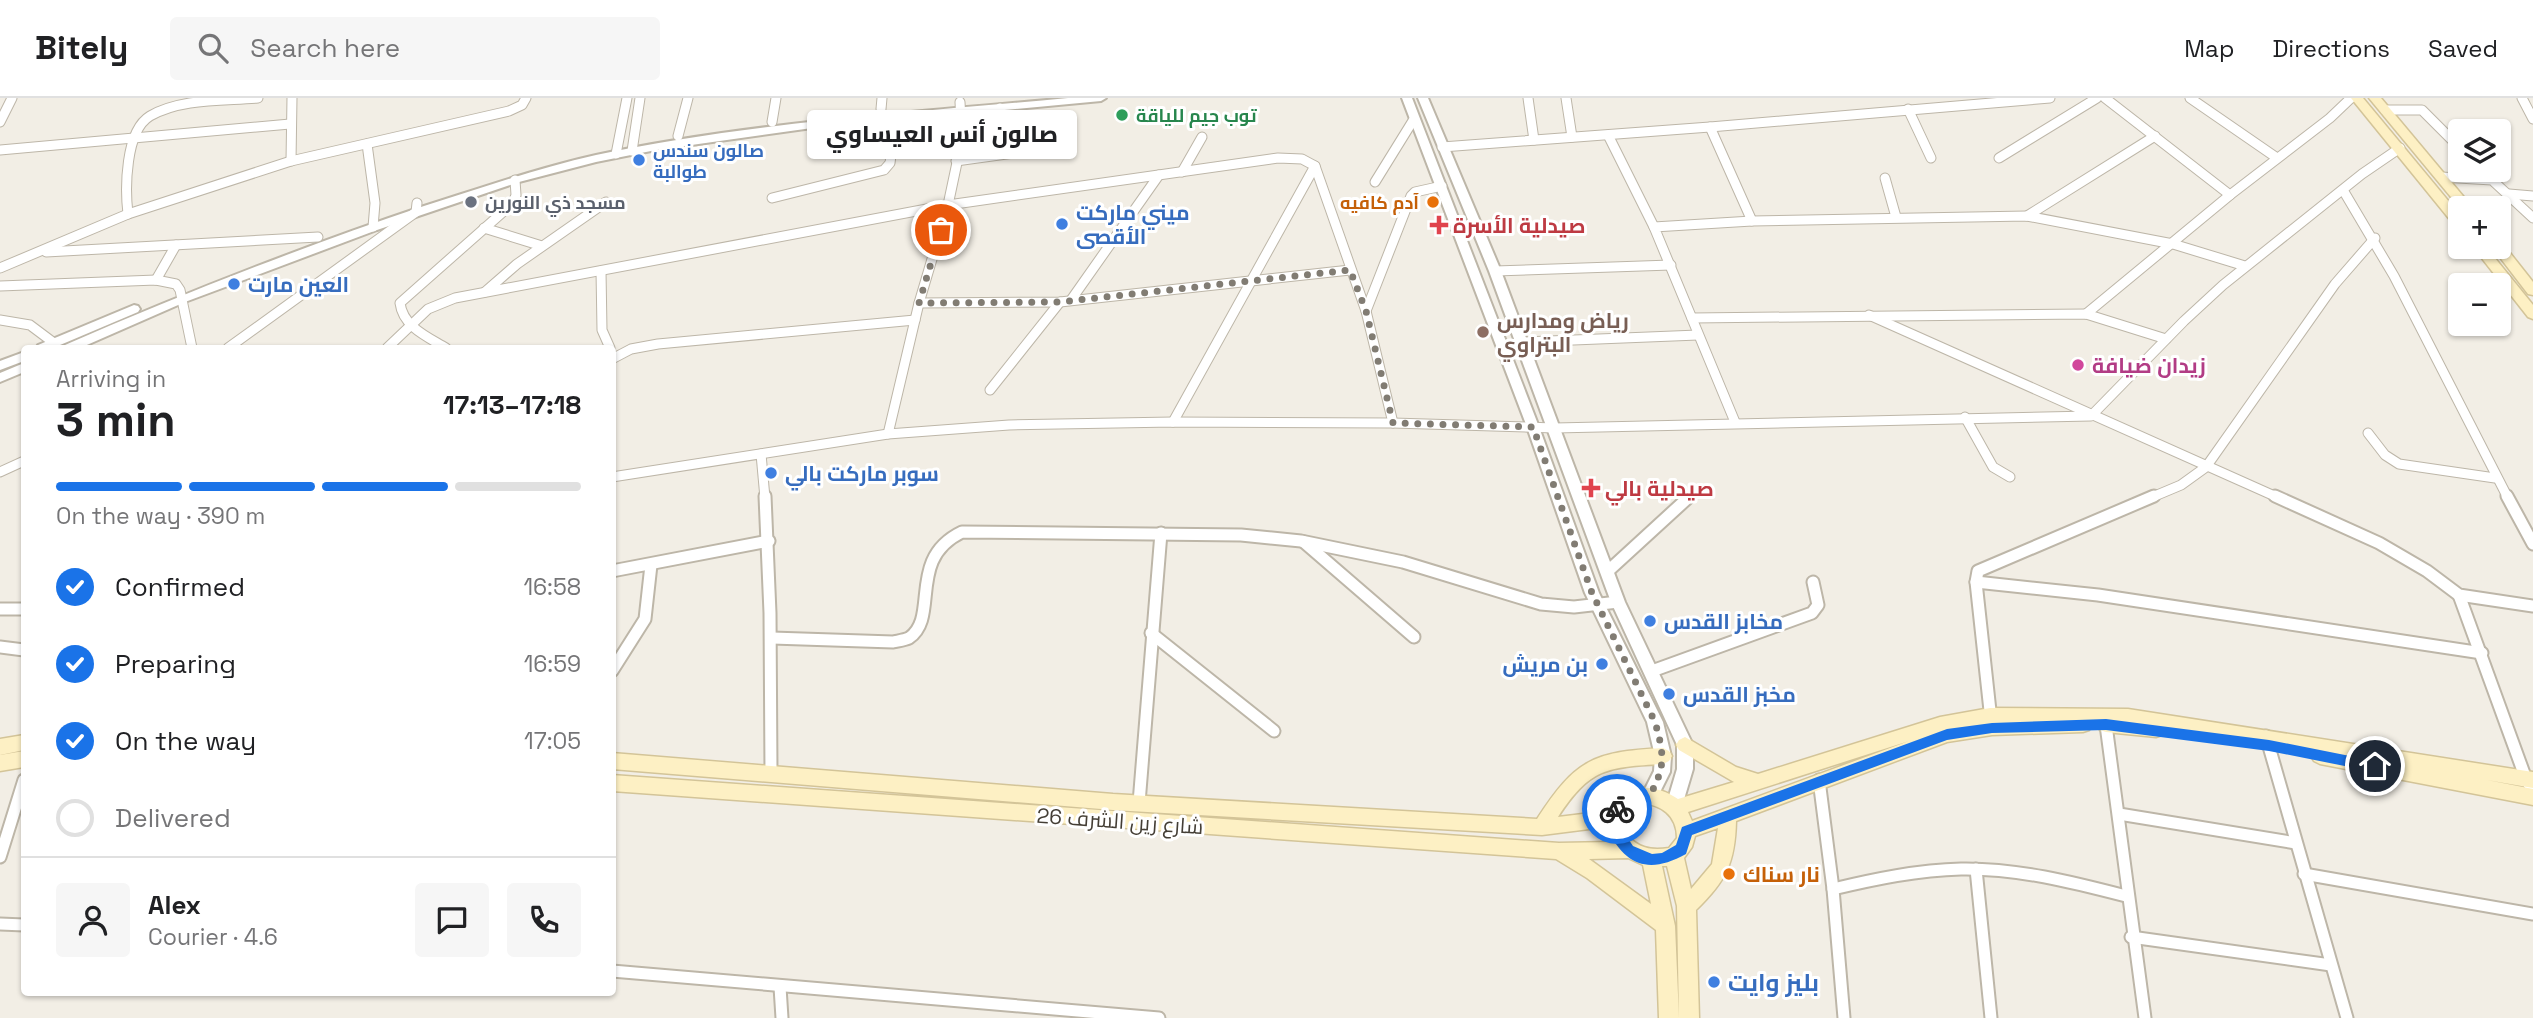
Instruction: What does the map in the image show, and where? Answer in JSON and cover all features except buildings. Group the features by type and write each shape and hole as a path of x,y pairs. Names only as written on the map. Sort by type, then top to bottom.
{"main road":[{"path":"2357,98 2448,208"},
{"path":"2375,98 2457,196"},
{"path":"2489,259 2533,314"},
{"path":"2508,259 2533,290"},
{"path":"1675,807 1761,783 1940,724 2128,716 2530,783"},
{"path":"1687,831 1819,780 1991,721 2106,725 2268,741 2533,797"},
{"path":"0,747 21,744"},
{"path":"1685,745 1731,773 1761,783"},
{"path":"1542,827 1576,778 1596,764 1615,758 1663,756"},
{"path":"0,763 21,760"},
{"name":"شارع زين الشرف 26","path":"616,761 1113,802 1542,827 1590,823 1614,817"},
{"name":"شارع زين الشرف 26","path":"616,783 1110,821 1559,851 1628,850"},
{"path":"1637,795 1650,795 1675,807 1684,819 1687,831 1682,849 1674,856 1651,860 1628,850 1619,840 1614,829 1614,817 1623,802 1637,795"},
{"path":"1110,821 1113,802"},
{"path":"1686,906 1710,885 1725,862 1727,816"},
{"path":"1559,851 1594,872 1665,926"},
{"path":"1674,856 1686,906 1689,1018"},
{"path":"1651,860 1665,926 1670,1018"}],"street":[{"path":"0,122 12,98"},
{"path":"128,214 125,185 134,139 148,117 170,107 258,98"},
{"path":"291,161 292,98"},
{"path":"0,268 128,214 291,161 509,111 522,105 526,98"},
{"path":"616,149 627,98"},
{"path":"632,147 640,98"},
{"path":"678,136 688,98"},
{"path":"772,122 776,98"},
{"path":"49,345 374,222 552,162 616,149 896,117 960,107 1101,98"},
{"path":"1407,98 1598,605 1655,722 1663,756 1662,772 1650,795"},
{"path":"1423,98 1495,271 1618,602 1685,745 1685,769 1675,807"},
{"path":"1528,98 1534,140"},
{"path":"1566,98 1572,137"},
{"path":"1442,147 2050,98"},
{"path":"1999,158 2097,98"},
{"path":"2105,98 2230,195"},
{"path":"2190,98 2277,158"},
{"path":"2086,314 2230,195 2330,118 2351,98"},
{"path":"2522,98 2533,119"},
{"path":"962,139 1004,103"},
{"path":"632,147 678,136 882,104 960,107"},
{"path":"888,434 919,303 948,205 962,139 960,107"},
{"path":"1908,109 1931,158"},
{"path":"2385,110 2422,110 2448,136"},
{"path":"772,198 884,170 890,163 896,117"},
{"path":"1375,182 1414,119"},
{"path":"0,150 290,124"},
{"path":"1710,127 1752,221"},
{"path":"1608,135 1671,265 1735,422"},
{"path":"2027,216 2155,136"},
{"path":"1182,172 1202,137"},
{"path":"367,145 373,177 374,222"},
{"path":"956,161 1072,145"},
{"path":"616,476 888,434 1009,425 1173,422 1393,423 1555,428 2091,416 2115,395 2166,339 2245,266 2375,162 2399,148"},
{"path":"232,345 417,208 616,149"},
{"path":"390,345 428,309 438,303 483,293 948,205 1290,157 1302,159 1315,166 1366,311 1393,423"},
{"path":"1173,422 1315,166"},
{"path":"1071,300 1159,175"},
{"path":"2441,177 2448,177"},
{"path":"1885,178 1896,217"},
{"path":"441,345 412,326 402,314 400,303 513,203 516,195 515,180"},
{"path":"2494,182 2533,218"},
{"path":"1366,311 1411,195 1442,186"},
{"path":"2343,190 2375,238 2496,478 2533,544"},
{"path":"2509,194 2532,197"},
{"path":"483,293 517,264 607,202"},
{"path":"1654,227 1752,221 2027,216 2173,244 2245,266"},
{"path":"75,345 180,295 318,237 374,222"},
{"path":"484,228 542,246"},
{"path":"36,252 318,237"},
{"path":"1991,721 1976,574 1983,567 2181,485 2206,467 2335,284 2375,238"},
{"path":"156,280 176,245"},
{"path":"1495,271 1671,265"},
{"path":"919,303 1060,302 1350,270"},
{"path":"601,271 602,330 609,345"},
{"path":"0,286 156,280 176,284 191,345"},
{"path":"990,390 1060,302"},
{"path":"1692,318 2086,314 2166,339"},
{"path":"1869,315 2379,543 2427,571 2459,596 2530,783"},
{"path":"0,320 24,322 41,329 54,343"},
{"path":"616,353 657,344 915,320"},
{"path":"1522,342 1698,335"},
{"path":"0,366 21,357"},
{"path":"0,378 21,369"},
{"path":"1965,417 1993,467 2010,477"},
{"path":"2368,433 2385,455 2399,464 2496,478"},
{"path":"761,454 769,541 772,638 771,772"},
{"path":"0,472 21,462"},
{"path":"1607,572 1696,491"},
{"path":"772,638 893,642 909,638 913,635 920,616 935,551 950,535 962,532 1241,535 1301,541 1403,562 1541,604 1574,607 1618,602"},
{"path":"1139,803 1161,533"},
{"path":"616,570 769,541"},
{"path":"1301,541 1414,637"},
{"path":"616,665 645,619 651,565"},
{"path":"1652,671 1812,613 1818,605 1813,582"},
{"path":"1976,582 2098,595 2482,653"},
{"path":"2459,596 2533,606"},
{"path":"0,609 21,609"},
{"path":"1151,633 1274,731"},
{"path":"0,647 21,650"},
{"path":"2106,725 2119,814 2131,937 2145,1018"},
{"path":"2268,741 2347,1018"},
{"path":"1819,780 1833,889 1844,1018"},
{"path":"0,857 21,790"},
{"path":"2119,814 2296,843"},
{"path":"1833,889 1926,873 1976,869 2032,875 2126,896"},
{"path":"1976,869 1991,1018"},
{"path":"2304,874 2533,914"},
{"path":"0,924 21,925"},
{"path":"2131,937 2331,965"},
{"path":"616,971 1159,1018"},
{"path":"780,987 782,1018"}],"way so far":[{"path":"941,230 919,303 1060,302 1350,270 1366,311 1393,423 1533,427 1592,593 1655,722 1661,745 1662,772 1650,795 1629,798 1617,809"}],"place":[{"name":"توب جيم للياقة","path":"1122,115"},
{"name":"صالون سندس طوالبة","path":"639,160"},
{"name":"مسجد ذي النورين","path":"471,202"},
{"name":"آدم كافيه","path":"1433,202"},
{"name":"ميني ماركت الأقصى","path":"1062,224"},
{"name":"صيدلية الأسرة","path":"1439,225"},
{"name":"صالون أنس العيساوي","path":"941,230"},
{"name":"العين مارت","path":"234,284"},
{"name":"رياض ومدارس البتراوي","path":"1483,332"},
{"name":"زيدان ضيافة","path":"2078,365"},
{"name":"سوبر ماركت بالي","path":"771,473"},
{"name":"صيدلية بالي","path":"1591,488"},
{"name":"مخابز القدس","path":"1650,621"},
{"name":"بن مريش","path":"1602,664"},
{"name":"مخبز القدس","path":"1669,694"},
{"name":"نار سناك","path":"1729,874"},
{"name":"بليز وايت","path":"1714,982"}],"route":[{"path":"1617,809 1614,829 1628,850 1651,860 1663,859 1674,856 1682,849 1687,831 1819,780 1947,735 1992,728 2106,725 2184,733 2375,766"}]}
